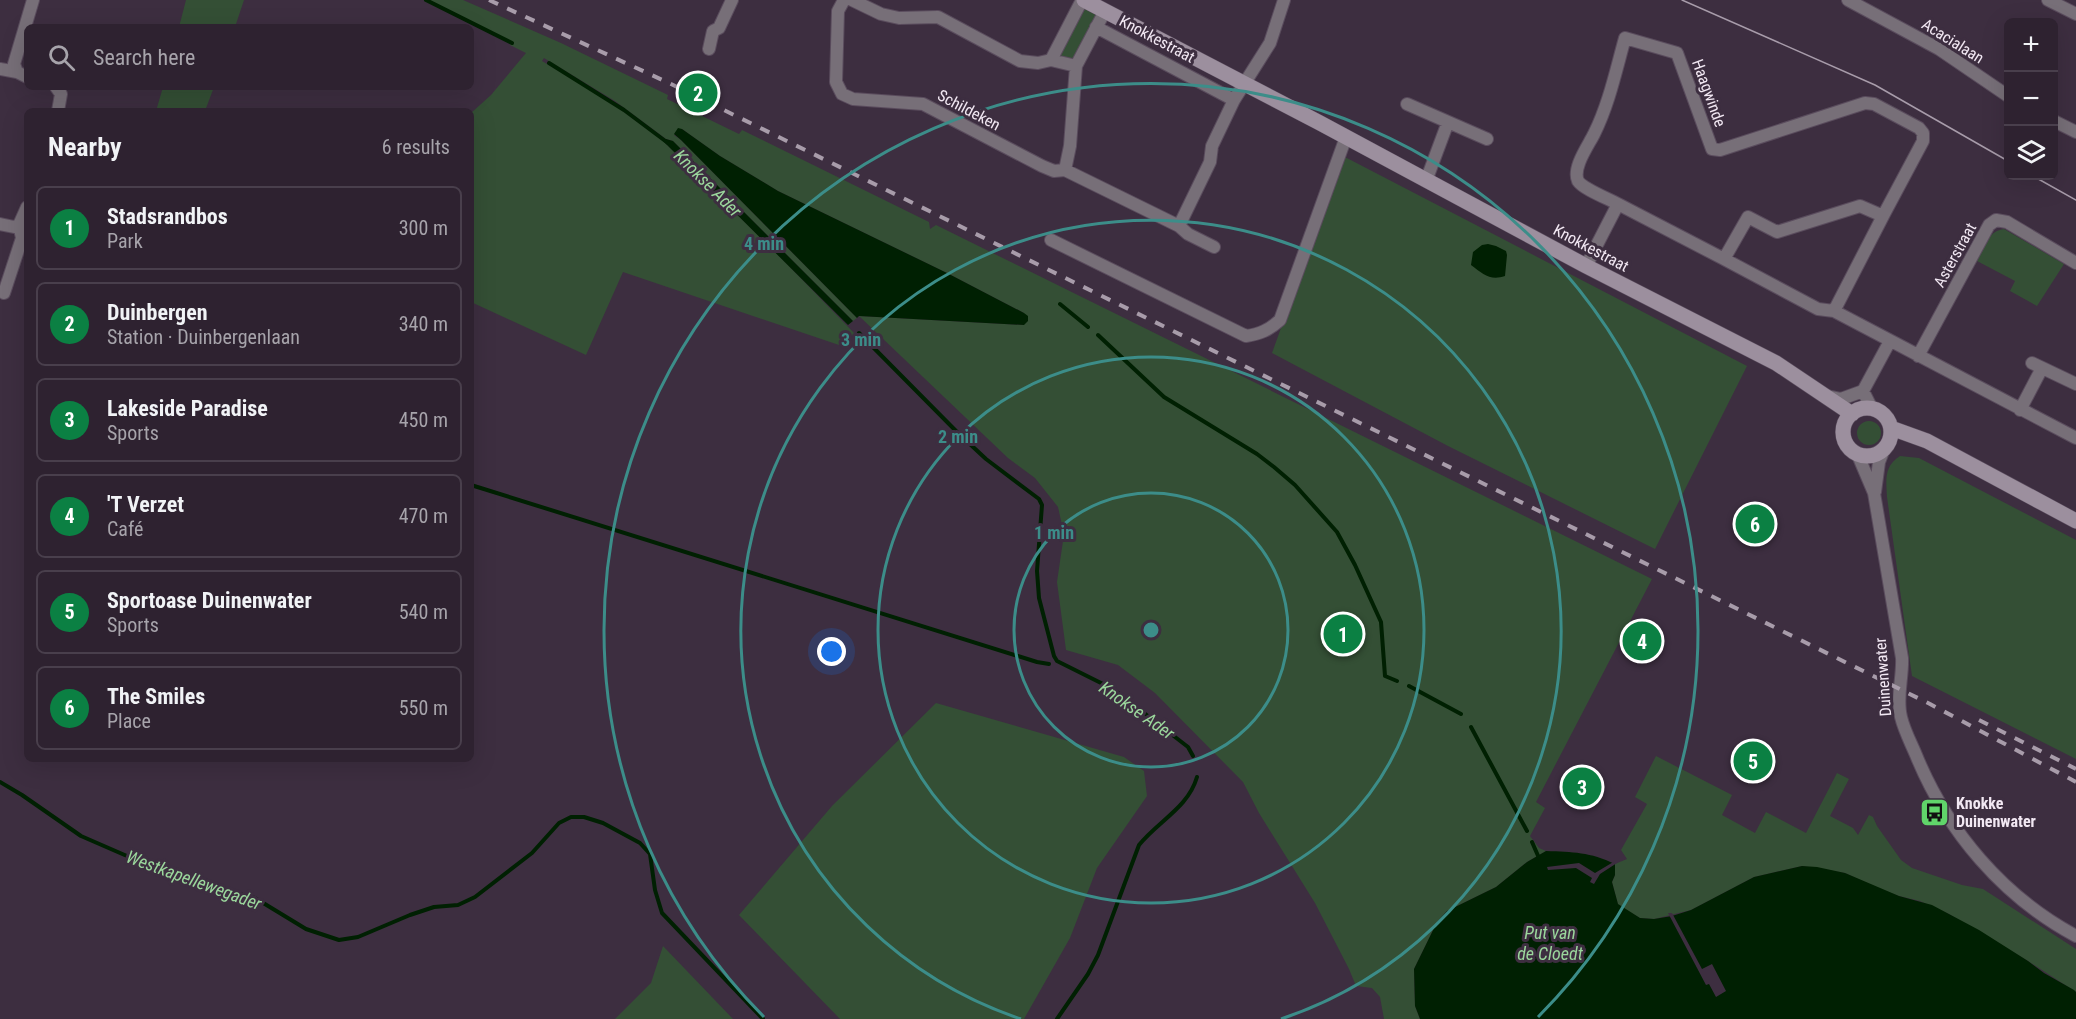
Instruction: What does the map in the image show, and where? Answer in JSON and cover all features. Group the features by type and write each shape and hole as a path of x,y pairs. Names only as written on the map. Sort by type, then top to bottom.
{"street":[{"path":"26,24 33,0"},
{"path":"710,49 712,31 719,28 732,0"},
{"name":"Schildeken","path":"844,0 838,11 836,82 842,94 854,99 923,104 1042,166 1054,171 1065,170 1179,226 1188,234 1214,247"},
{"path":"852,0 881,14 899,18 938,17 1020,61 1038,63 1051,60 1076,66"},
{"path":"1051,60 1083,0"},
{"name":"Knokkestraat","path":"1083,0 1346,137 1586,266 1776,363 1818,392 1832,411 1848,419"},
{"path":"1179,226 1210,162 1212,146 1234,100 1270,43 1284,0"},
{"name":"Acacialaan","path":"1848,0 1939,49 2004,93"},
{"path":"2048,0 2076,14"},
{"path":"1065,170 1070,146 1076,66 1105,11"},
{"name":"Knokkestraat","path":"1096,27 1234,100"},
{"path":"22,74 14,64 24,31"},
{"name":"Haagwinde","path":"1834,311 1923,141 1923,134 1919,128 1874,104 1865,103 1720,150 1712,148 1677,53 1625,38 1602,118 1579,165 1577,175 1579,182 1584,187 1818,309 1834,311 1890,341"},
{"path":"0,69 22,74"},
{"path":"58,90 61,94 59,108"},
{"path":"1407,104 1487,139"},
{"path":"1426,181 1448,122"},
{"path":"2058,123 2076,132"},
{"path":"1052,240 1246,336 1260,334 1280,320 1346,137"},
{"path":"1586,266 1618,204"},
{"path":"1724,259 1748,217 1777,232 1860,207 1883,216"},
{"path":"4,294 22,238 19,225 24,214"},
{"name":"Asterstraat","path":"1918,356 1989,225 1996,220 2007,222 2076,263"},
{"path":"0,224 14,227 19,225"},
{"path":"1818,392 1830,398 1841,399 1863,391 1890,341 2076,438"},
{"path":"2020,410 2037,365 2076,384"},
{"path":"1863,391 1872,409"},
{"path":"1888,440 1884,415 1872,409 1863,408 1848,419 1845,439 1857,453 1871,455 1888,440 1940,447 2076,521"},
{"name":"Duinenwater","path":"1874,493 1879,462 1888,440"},
{"name":"Duinenwater","path":"1857,453 1874,493 1902,658 1900,716 1923,771 1943,808 1979,859 2039,914 2076,936"}],"shaded area":[{"path":"186,0 244,0 236,24 180,24"},
{"path":"427,0 463,0 561,43 668,95 667,99 739,134 742,130 929,222 930,229 936,225 1652,579 1536,802 1545,808 1530,836 1539,848 1546,851 1527,862 1496,887 1447,911 1437,922 1414,969 1415,1006 1420,1019 1384,1019 1380,997 1372,988 1356,986 1315,903 1259,813 1243,782 1155,693 1118,665 1066,650 1057,582 1064,534 1058,507 1035,478 1008,458 859,316 1024,325 1024,313 778,191 720,156 682,129 674,135 857,318 853,321 673,141 666,139 615,101 544,58 542,61 613,104 663,141 855,334 839,345 623,272 586,355 474,303 474,110 491,95 526,53 510,45 511,42"},
{"path":"1085,7 1096,14 1096,17 1074,60 1070,60 1060,55 1081,9"},
{"path":"162,90 213,90 206,108 157,108"},
{"path":"1343,156 1747,366 1655,549 1448,446 1272,353"},
{"path":"2004,229 2064,264 2037,306 2010,291 2015,281 1977,261 1990,237 1998,230"},
{"path":"1869,421 1877,425 1881,433 1877,441 1869,445 1861,441 1857,433 1861,425"},
{"path":"1900,456 1919,458 2076,540 2076,759 1912,676 1886,479 1891,464"},
{"path":"936,703 1124,757 1144,771 1147,796 1097,868 1070,938 1024,1019 840,1019 739,915 832,806"},
{"path":"1656,756 1732,795 1722,815 1755,833 1766,812 1806,833 1837,773 1849,779 1830,816 1853,828 1858,835 1869,815 1873,817 1901,860 1912,868 1962,885 1983,889 2076,949 2076,992 1949,914 1920,901 1880,889 1845,873 1802,866 1754,877 1691,910 1654,919 1640,918 1618,905 1612,882 1615,875 1615,864 1627,859 1621,850 1647,804 1635,797"},
{"path":"663,946 733,1019 615,1019 651,983"}],"water":[{"path":"678,128 778,191 1024,313 1028,316 1028,321 1024,325 859,316 857,318 674,134"},
{"path":"666,139 673,141 853,321 848,325 663,141"},
{"path":"1488,244 1506,251 1505,276 1491,277 1471,265 1473,252 1482,245"},
{"name":"Put van de Cloedt","path":"1546,851 1589,855 1615,864 1615,875 1612,882 1618,904 1640,918 1654,919 1691,910 1754,877 1802,866 1845,873 1899,896 1932,905 1979,930 2074,990 2076,992 2076,1019 1420,1019 1415,1006 1414,969 1437,922 1447,911 1496,887 1527,862"}],"pier":[{"path":"1615,861 1617,863 1600,874 1594,884 1590,882 1592,878 1576,868 1548,870 1547,867 1579,863 1595,873"},
{"path":"1668,913 1672,913 1702,969 1712,964 1726,991 1716,997 1709,984 1706,985"}],"waterway":[{"name":"Knokse Ader","path":"426,0 512,43"},
{"name":"Knokse Ader","path":"549,63 624,110 668,143"},
{"path":"1060,304 1088,327"},
{"name":"Knokse Ader","path":"859,333 986,459 1039,499 1042,505 1037,571 1039,598 1057,661 1113,689 1188,747 1193,756"},
{"path":"1098,335 1164,397 1257,454 1274,467 1295,485 1337,532 1381,622 1385,676 1397,681"},
{"path":"474,486 1049,664"},
{"path":"1409,686 1461,714"},
{"path":"1471,727 1527,831"},
{"name":"Knokse Ader","path":"1057,1019 1088,974 1098,955 1139,845 1180,806 1193,788 1197,777"},
{"name":"Westkapellewegader","path":"0,782 81,836 166,873 255,898 306,929 339,940 358,937 410,915 434,907 458,905 475,897 532,853 559,823 571,817 584,817 603,823 640,843 650,854 655,890 662,913 763,1019"},
{"path":"1532,842 1539,858"}],"tram line":[{"path":"1682,0 1875,85 2004,159"},
{"path":"2040,180 2076,200"}],"railway":[{"path":"489,0 669,83 1602,542 1930,704 2076,782"},
{"path":"1979,720 2076,769"}],"place":[{"name":"Duinbergen","path":"698,93"},
{"name":"The Smiles","path":"1755,524"},
{"name":"Stadsrandbos","path":"1343,634"},
{"name":"'T Verzet","path":"1642,641"},
{"name":"Sportoase Duinenwater","path":"1753,761"},
{"name":"Lakeside Paradise","path":"1582,787"},
{"name":"Knokke Duinenwater","path":"1935,812"}]}
